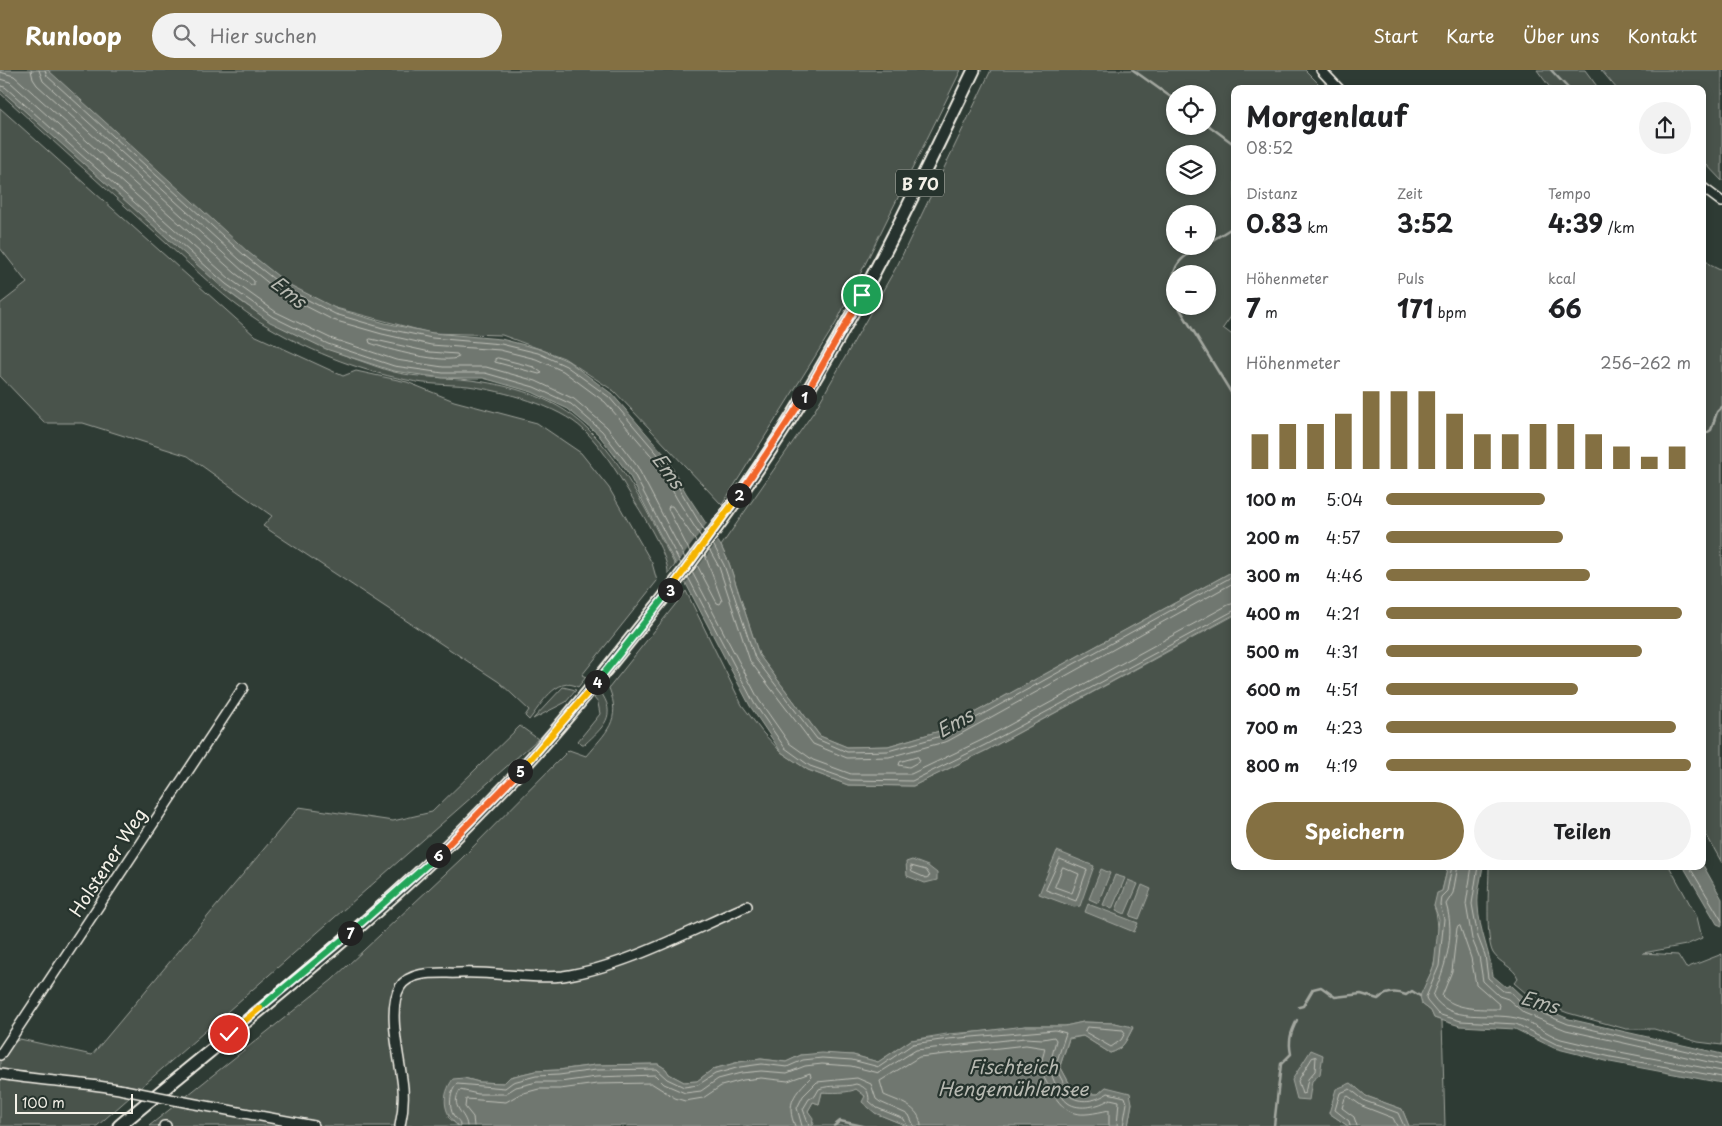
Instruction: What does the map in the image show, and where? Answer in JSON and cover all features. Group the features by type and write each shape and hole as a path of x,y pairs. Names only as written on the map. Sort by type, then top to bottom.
{"main road":[{"name":"B 70","path":"119,1126 338,943 439,854 503,790 583,699 680,578 752,478 789,422 860,299 908,207 974,70"}],"street":[{"path":"1321,70 1335,85"},
{"path":"1706,190 1722,202"},
{"name":"Holstener Weg","path":"0,1055 243,688"},
{"path":"400,1126 404,1094 395,1015 395,999 400,986 412,977 467,972 553,976 569,974 632,956 747,906"},
{"path":"0,1074 30,1079 92,1084 314,1126"}],"shaded area":[{"path":"36,70 961,70 836,323 722,505 614,391 564,358 502,335 430,333 313,302 191,218"},
{"path":"991,70 1305,70 1320,85 1231,85 1231,317 1223,328 1231,334 1231,572 943,730 888,746 847,747 820,736 759,655 729,563 721,546 815,410 898,264"},
{"path":"1537,70 1585,70 1596,85 1548,85"},
{"path":"1601,70 1722,70 1722,181 1706,164 1706,85 1614,85"},
{"path":"0,88 231,294 276,324 341,354 394,372 497,384 537,396 573,416 605,447 619,466 632,485 675,565 668,574 665,558 656,538 618,475 592,438 573,421 545,406 497,391 468,386 415,382 388,376 331,357 276,331 247,313 212,285 0,93"},
{"path":"0,108 254,335 343,376 356,371 407,382 454,401 537,423 581,453 609,488 652,563 657,581 582,675 586,677 578,687 570,684 556,688 529,720 525,716 529,710 499,682 263,526 272,516 188,456 83,423 45,423 0,376 0,304 27,283 0,248"},
{"path":"1706,260 1710,265 1722,271 1722,863 1706,834"},
{"path":"686,591 742,705 763,733 781,752 808,770 848,785 913,786 987,750 1231,617 1231,870 1447,870 1442,891 1434,906 1438,928 1437,953 1422,999 1422,1004 1431,1011 1434,1018 1442,1021 1445,1126 1409,1126 1402,1109 1366,1096 1351,1083 1329,1113 1348,1126 1128,1126 1132,1103 1106,1087 1098,1094 1075,1094 1060,1066 1069,1039 1083,1036 1110,1053 1121,1047 1133,1028 1115,1023 1083,1022 1065,1026 1025,1026 1003,1030 947,1034 911,1040 878,1062 853,1055 801,1055 786,1062 761,1059 739,1062 713,1069 697,1081 684,1082 669,1074 666,1069 658,1064 595,1065 535,1071 510,1077 504,1083 479,1082 464,1078 448,1117 458,1126 149,1126 332,980 461,859 569,750 586,756 605,733 613,718 613,699 609,688"},
{"path":"563,687 576,690 566,702 533,719"},
{"path":"600,691 608,707 606,720 592,738 585,744 581,744 578,741 600,714 598,703 594,698"},
{"path":"520,726 538,739 97,1126 0,1126 0,1051 20,1039 92,1055 299,807 393,821 432,812"},
{"path":"1489,870 1671,870 1697,917 1702,938 1686,945 1643,953 1678,955 1686,968 1722,954 1722,1045 1698,1042 1654,1029 1626,1029 1568,1013 1534,1000 1514,983 1518,978 1516,974 1493,953 1489,936"},
{"path":"856,1089 862,1092 875,1113 907,1126 812,1126 814,1124 808,1111 813,1102 819,1104 822,1092"}],"water":[{"name":"Ems","path":"0,70 48,70 248,252 288,284 337,309 385,323 433,333 501,339 540,349 568,361 612,394 665,455 686,493 721,546 729,563 759,655 820,736 847,747 888,746 943,730 1231,572 1231,616 987,750 913,786 848,785 808,770 781,752 750,706 628,473 598,434 568,409 532,392 483,378 443,378 393,371 326,349 270,322 223,288 0,89"},
{"path":"1057,851 1094,866 1080,906 1074,907 1039,894"},
{"path":"912,860 928,866 937,873 937,880 925,883 907,876 906,862"},
{"path":"1101,869 1110,873 1098,903 1089,899"},
{"path":"1447,870 1482,870 1478,901 1480,924 1493,976 1506,987 1510,985 1528,1002 1569,1019 1722,1054 1722,1083 1610,1062 1554,1048 1515,1029 1460,1026 1434,1018 1431,1011 1422,1004 1420,996 1434,966 1439,919 1434,906 1437,893 1442,891"},
{"path":"1685,870 1706,870 1722,899 1722,926 1717,924"},
{"path":"1115,875 1125,878 1112,909 1103,905"},
{"path":"1128,880 1138,884 1125,914 1116,910"},
{"path":"1142,885 1151,889 1139,919 1130,916"},
{"path":"1088,904 1138,923 1134,932 1085,912"},
{"name":"Fischteich Hengemühlensee","path":"1083,1022 1115,1023 1133,1027 1127,1040 1121,1047 1110,1053 1083,1036 1069,1038 1060,1066 1075,1094 1098,1094 1106,1087 1130,1093 1132,1103 1128,1126 907,1126 875,1113 862,1102 865,1096 856,1089 835,1093 822,1092 819,1104 813,1102 808,1111 813,1118 812,1126 458,1126 449,1116 445,1104 449,1085 453,1079 464,1078 479,1082 504,1083 510,1077 535,1071 595,1065 658,1064 666,1069 669,1074 684,1082 697,1081 713,1069 739,1062 761,1059 786,1062 801,1055 822,1053 853,1055 878,1062 911,1040 1025,1026 1065,1026"},
{"path":"1311,1050 1323,1055 1320,1074 1312,1081 1309,1100 1297,1099 1292,1080"},
{"path":"1351,1083 1366,1096 1402,1109 1409,1126 1348,1126 1329,1113 1336,1089"}],"pier":[{"path":"708,522 719,539 684,585 675,567"}],"waterway":[{"path":"1133,70 1166,94"},
{"path":"1551,70 1565,85"},
{"path":"1216,131 1231,142"},
{"path":"1216,238 1231,229"},
{"path":"1178,265 1187,255"},
{"path":"1184,315 1231,392"},
{"path":"1706,433 1711,430 1717,412 1722,407"},
{"path":"1299,1007 1303,1006 1313,989 1321,987 1335,997 1361,994 1378,999 1388,994 1399,993 1406,995 1412,991 1420,996"},
{"path":"1274,1126 1281,1064 1291,1054 1291,1036 1297,1020"},
{"path":"834,1126 840,1121 863,1126"}],"route":[{"path":"229,1034 338,943 439,854 503,790 573,711 680,578 763,462 823,365 862,295"}]}
